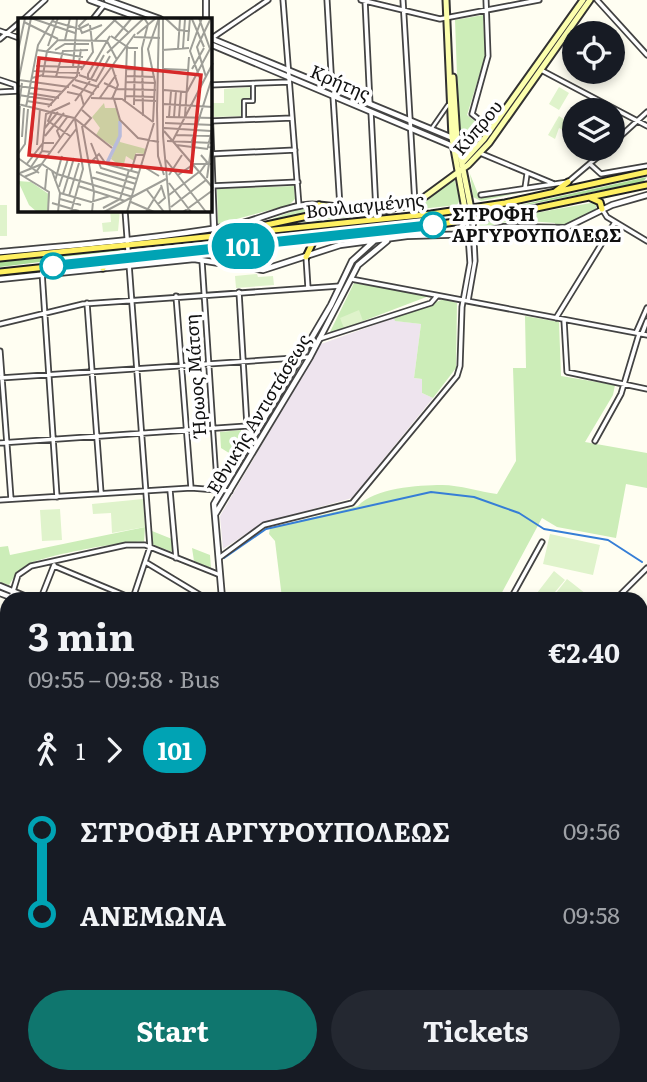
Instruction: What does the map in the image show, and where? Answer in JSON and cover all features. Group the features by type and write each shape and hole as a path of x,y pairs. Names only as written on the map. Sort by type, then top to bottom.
{"main road":[{"path":"448,0 450,102 454,138 462,166 470,219"},
{"name":"Κύπρου","path":"462,166 583,0"},
{"name":"Κύπρου","path":"462,166 480,153 590,0"},
{"path":"448,18 454,138"},
{"path":"221,236 303,217 319,205 376,211 415,204 462,166"},
{"name":"Βουλιαγμένης","path":"0,258 127,242 221,236 468,208 647,172"},
{"path":"554,192 568,183"},
{"name":"Βουλιαγμένης","path":"0,272 94,261 130,261 143,256 470,219 647,185"},
{"path":"602,209 610,193"},
{"path":"588,198 600,202 602,209"},
{"path":"306,257 315,238"},
{"path":"169,261 175,253"},
{"path":"143,256 149,263"},
{"path":"94,261 103,268"},
{"path":"81,263 88,269"}],"street":[{"path":"25,18 45,0"},
{"path":"90,0 108,2 157,18"},
{"path":"205,0 206,18"},
{"path":"212,39 268,0"},
{"path":"283,0 299,206"},
{"path":"327,0 340,208"},
{"path":"376,211 363,0 448,18 539,0"},
{"path":"403,0 415,204"},
{"path":"485,0 488,56 472,114 491,129"},
{"path":"597,0 647,55"},
{"path":"94,18 108,2"},
{"path":"108,2 140,18"},
{"path":"0,39 18,24"},
{"path":"0,30 18,38"},
{"name":"Κρήτης","path":"212,41 289,69 454,138"},
{"name":"Κρήτης","path":"212,41 289,79 456,148"},
{"path":"541,70 647,126"},
{"path":"212,85 289,79"},
{"path":"1,80 17,84 18,91 1,92 1,80"},
{"path":"244,120 244,101 253,101 253,83"},
{"path":"432,129 450,102"},
{"path":"625,132 647,112"},
{"path":"212,121 292,118"},
{"path":"212,153 295,150"},
{"path":"480,153 554,183"},
{"path":"481,195 568,183 593,161"},
{"path":"590,164 601,174 647,166"},
{"path":"525,188 527,174"},
{"path":"212,186 298,182"},
{"path":"0,279 103,268 130,261 202,261 263,270 328,247 375,240 472,235 504,227 565,228 602,209 647,195"},
{"path":"212,200 214,229"},
{"path":"0,253 127,242 214,229 250,223 299,206 319,205"},
{"path":"602,209 605,216 647,242"},
{"path":"125,212 150,547 134,592"},
{"path":"219,558 264,526 355,499 459,372 472,235 470,219"},
{"path":"452,235 460,232 470,219"},
{"path":"556,318 615,222"},
{"name":"Εθνικής Αντιστάσεως","path":"216,514 310,357 360,264 389,239"},
{"name":"Εθνικής Αντιστάσεως","path":"216,514 214,506 342,286 353,259 375,240"},
{"path":"306,257 308,288"},
{"name":"Ήρωος Μάτση","path":"202,261 217,488"},
{"path":"41,267 57,497"},
{"path":"346,278 641,334"},
{"path":"0,324 87,303 342,286"},
{"path":"239,292 247,426"},
{"path":"320,339 431,303 437,295"},
{"path":"176,296 191,488"},
{"path":"87,303 101,493"},
{"path":"595,441 624,384 647,308"},
{"path":"564,320 566,372 647,389"},
{"path":"641,334 647,321"},
{"path":"0,351 11,499"},
{"path":"1,377 310,357"},
{"path":"0,443 247,426 257,432"},
{"path":"0,500 191,488 230,491"},
{"path":"170,489 176,558"},
{"path":"216,514 220,592"},
{"path":"514,592 542,542"},
{"path":"0,586 10,591 24,570 126,545 150,547 220,575"},
{"path":"147,562 195,592"},
{"path":"43,592 54,563"},
{"path":"54,563 119,592"},
{"path":"623,592 647,568"}],"shaded area":[{"path":"394,318 396,321 421,324 414,378 422,379 422,393 433,398 352,498 263,523 223,549 220,516 321,344"}],"green space":[{"path":"483,15 485,57 467,115 486,130 469,152 463,151 459,131 455,20"},
{"path":"251,87 252,99 242,101 243,116 214,117 213,103 224,103 224,89"},
{"path":"559,87 569,93 566,98 562,98 559,110 549,104"},
{"path":"559,116 562,118 562,129 559,128 555,139 548,135"},
{"path":"470,174 480,199 492,191 551,186 481,201 473,197"},
{"path":"647,177 643,182 480,214"},
{"path":"454,178 460,200 457,205 267,226 312,217 329,208 372,213 421,206"},
{"path":"294,186 295,199 289,205 218,224 217,189"},
{"path":"596,202 596,210 576,223 555,227 555,223 516,220 479,228 480,223"},
{"path":"0,205 7,205 7,236 0,236"},
{"path":"307,206 312,210 302,217 217,233 261,223"},
{"path":"110,212 120,212 118,231 103,232 102,223 111,222"},
{"path":"456,213 385,228 137,252 137,249"},
{"path":"120,249 120,252 0,267 0,262"},
{"path":"257,274 258,277 273,276 274,285 236,288 235,276"},
{"path":"354,283 429,296 329,334"},
{"path":"444,299 457,303 456,368 433,398 422,393 422,379 414,378 421,324 395,321 394,318"},
{"path":"359,310 363,321 344,328 340,318"},
{"path":"525,316 559,322 561,376 615,385 613,395 585,442 647,453 647,488 626,484 616,538 557,527 542,518 502,592 281,592 275,541 269,534 270,528 358,506 385,491 409,487 449,485 497,494 516,461 513,368 526,368"},
{"path":"303,361 231,486 229,487 229,486"},
{"path":"241,430 244,449 228,478 223,478 222,466 229,453 221,448 220,432"},
{"path":"143,499 145,527 112,533 111,513 93,514 92,504"},
{"path":"60,509 62,540 42,541 40,510"},
{"path":"145,527 144,542 104,546 49,557 24,567 9,585 0,582 0,547 8,546 10,555"},
{"path":"152,531 172,539 173,552 153,545"},
{"path":"550,534 600,545 593,575 543,564"},
{"path":"192,548 210,555 211,568 194,561"},
{"path":"554,571 565,580 555,592 538,592"},
{"path":"567,579 584,592 557,592"}],"waterway":[{"path":"224,558 266,529 431,492 474,497 519,513 544,529 608,540 642,562"}],"bus line":[{"name":"101","path":"53,266 433,225"}],"place":[{"name":"ΣΤΡΟΦΗ ΑΡΓΥΡΟΥΠΟΛΕΩΣ","path":"433,225"}]}
